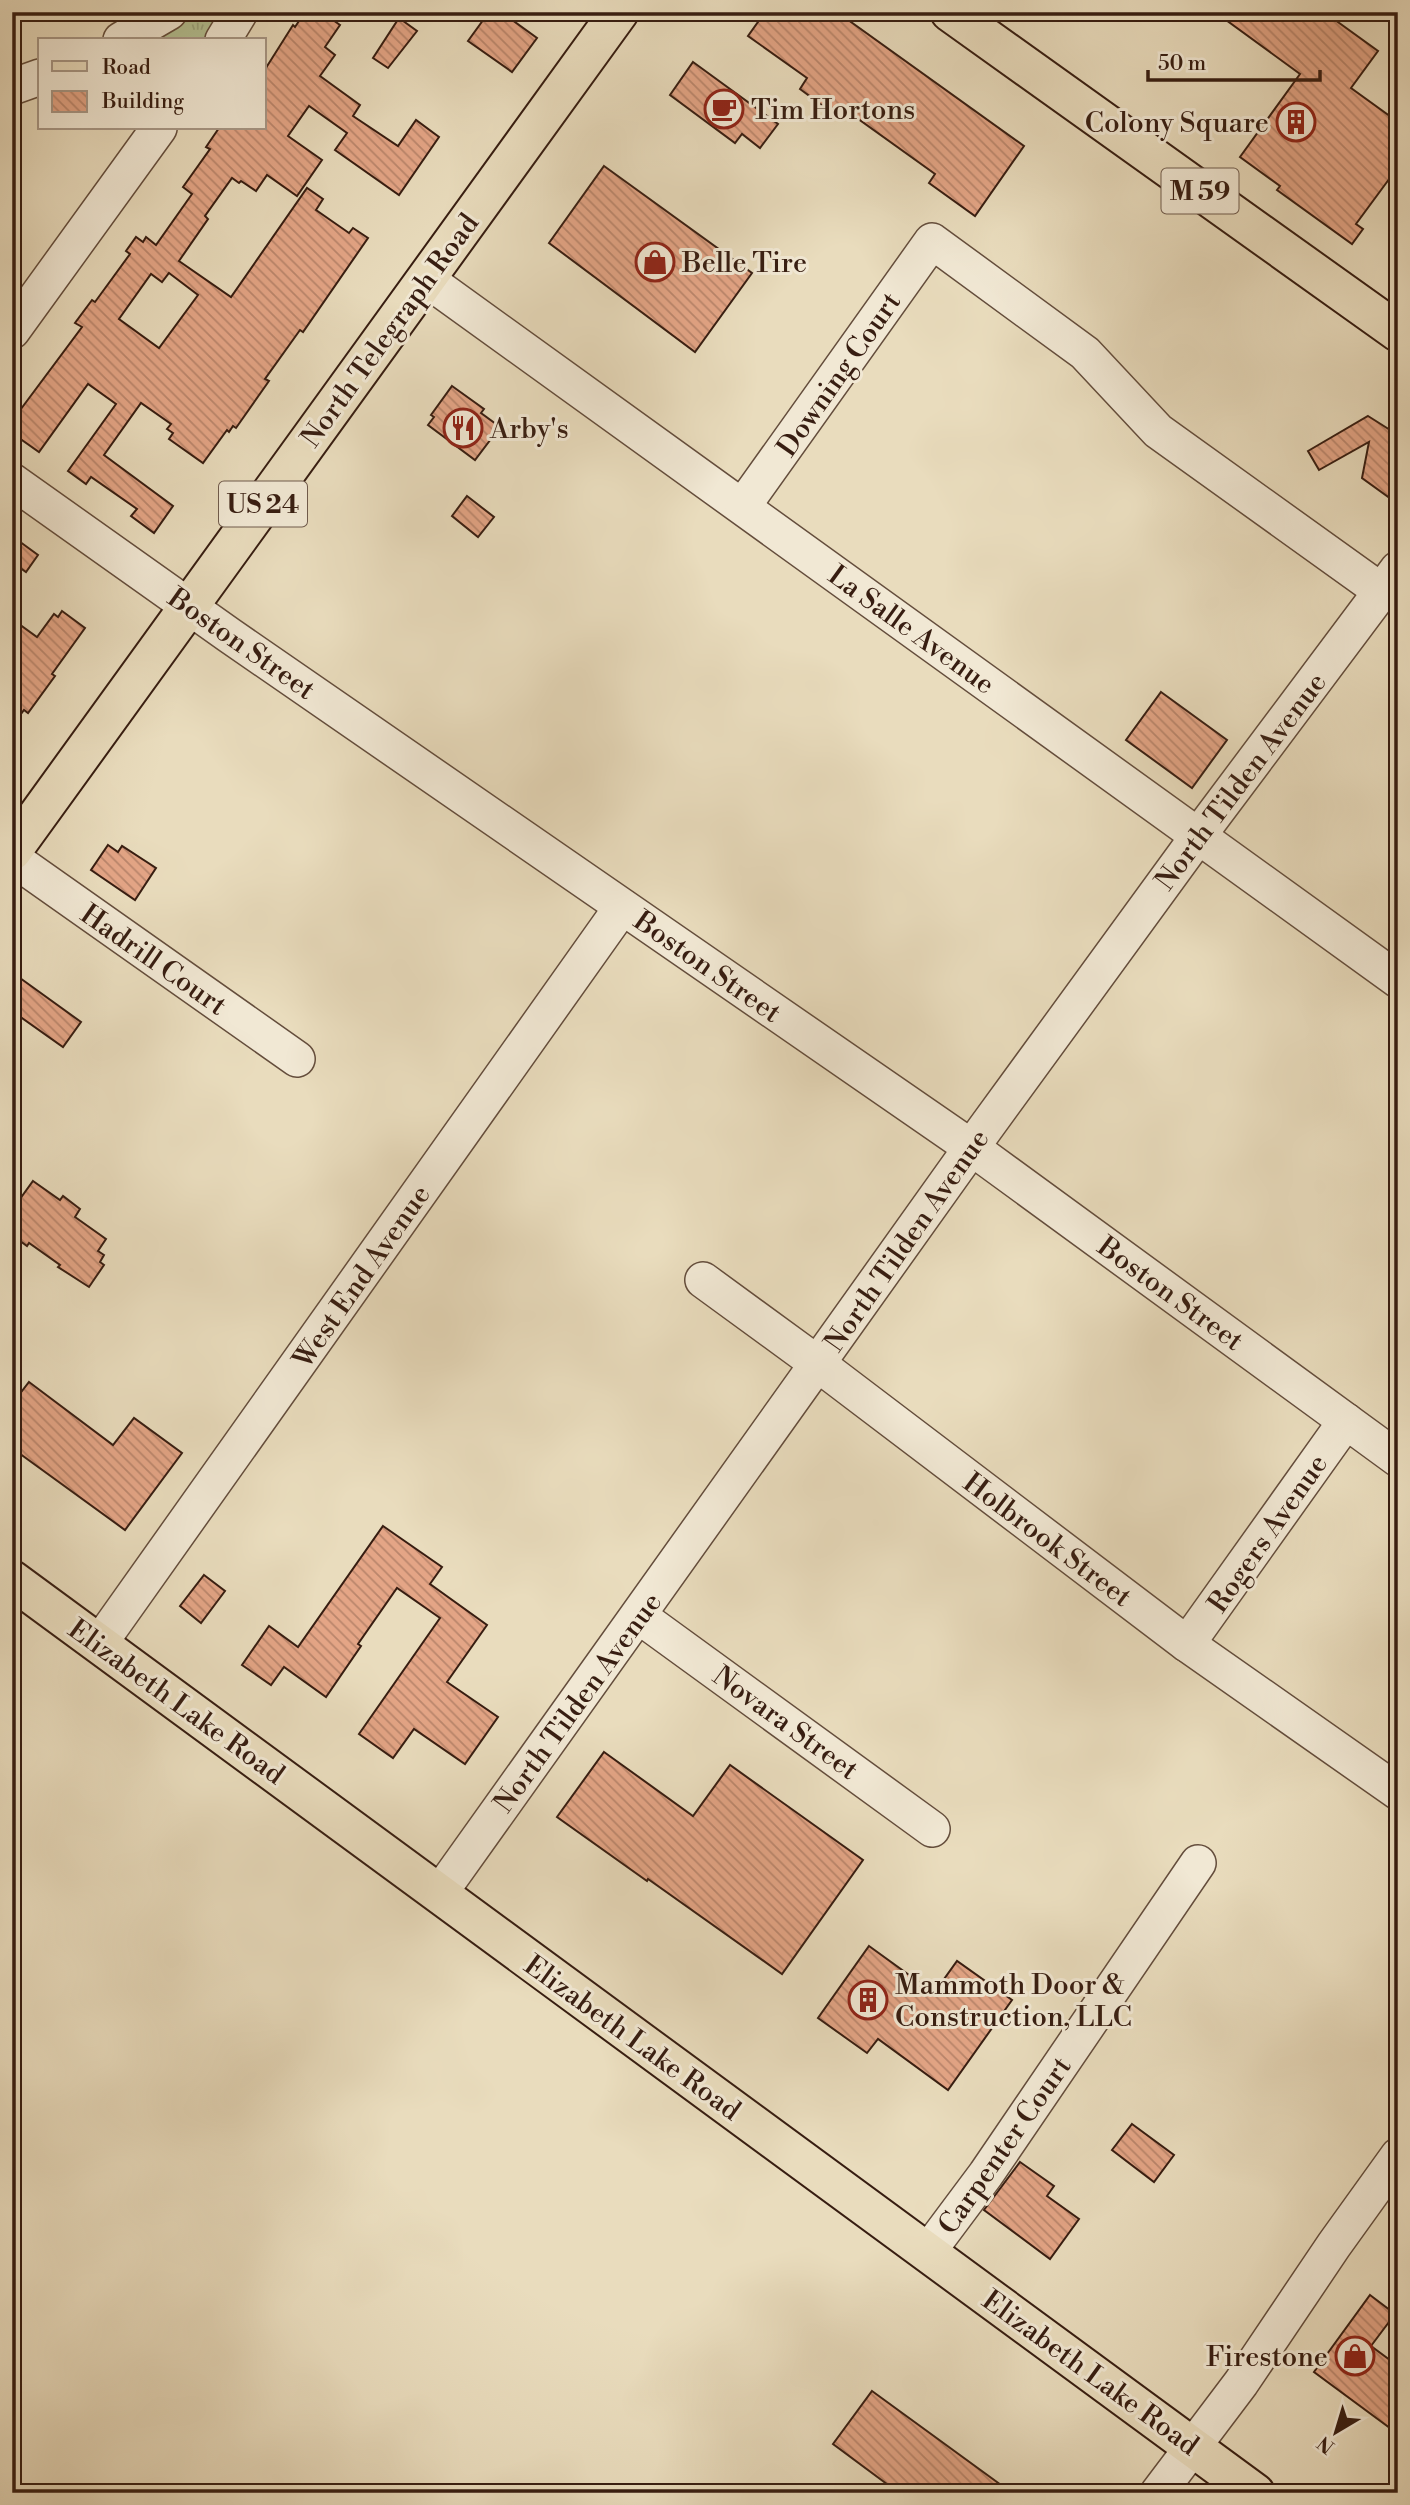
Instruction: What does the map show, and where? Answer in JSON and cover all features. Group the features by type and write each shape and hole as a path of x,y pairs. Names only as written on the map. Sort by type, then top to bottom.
{"main road":[{"name":"North Telegraph Road","path":"12,851 619,12"},
{"name":"M 59","path":"950,12 1398,332"},
{"name":"Elizabeth Lake Road","path":"12,1580 1255,2493"}],"street":[{"path":"124,38 169,12"},
{"path":"224,38 240,12"},
{"path":"12,87 38,78"},
{"path":"12,331 148,134"},
{"name":"Downing Court","path":"743,506 932,241"},
{"name":"North Tilden Avenue","path":"439,1894 972,1148 1198,836 1390,580 1158,431 1085,353 932,241"},
{"name":"La Salle Avenue","path":"426,279 1398,980"},
{"name":"Boston Street","path":"12,481 189,607 972,1148 1398,1459"},
{"name":"Hadrill Court","path":"12,858 297,1059"},
{"name":"West End Avenue","path":"99,1644 622,907"},
{"name":"Holbrook Street","path":"703,1280 1187,1644 1398,1792"},
{"name":"Rogers Avenue","path":"1187,1644 1346,1421"},
{"name":"Novara Street","path":"639,1616 932,1829"},
{"name":"Carpenter Court","path":"928,2252 986,2175 1198,1863"},
{"path":"1158,2493 1241,2384 1334,2245 1398,2156"}],"green space":[{"path":"199,13 209,13 216,20 208,38 156,38"}],"building":[{"path":"305,12 339,12 333,20 340,25 325,47 335,55 320,76 360,105 353,116 398,146 416,120 439,137 399,195 335,150 347,133 309,106 288,136 322,160 297,196 267,175 256,191 232,178 205,216 208,219 179,261 231,297 307,188 323,199 316,210 349,233 353,228 368,238 303,332 300,330 265,379 269,381 236,428 233,426 229,432 227,430 203,463 169,439 173,433 167,429 171,424 141,403 104,455 173,506 154,533 131,516 137,509 91,477 86,484 68,471 116,404 88,384 39,452 12,433 12,421 82,327 75,323 92,300 95,302 130,254 126,251 136,237 143,242 146,237 156,245 192,194 183,187 210,149 206,147 218,130 266,130 266,68 293,25 295,27","holes":["169,273 198,295 159,348 119,319 151,274 162,282"]},
{"path":"489,12 501,12 537,38 512,72 468,41"},
{"path":"765,12 837,12 1024,146 975,216 929,183 935,174 840,106 834,114 800,89 807,78 748,36"},
{"path":"1215,12 1324,12 1378,51 1351,88 1398,122 1398,167 1356,224 1363,229 1352,244 1277,190 1280,186 1240,157 1300,74"},
{"path":"399,18 417,31 388,68 373,58"},
{"name":"Tim Hortons","path":"693,62 778,124 760,148 742,134 735,143 670,95"},
{"name":"Belle Tire","path":"604,166 752,273 695,352 549,243"},
{"name":"Arby's","path":"452,386 484,409 481,413 500,427 475,460 428,425 434,417 431,415"},
{"path":"1368,416 1398,435 1398,504 1362,478 1369,442 1319,470 1308,451"},
{"path":"467,496 494,517 478,537 452,516"},
{"path":"12,536 38,555 26,572 12,562"},
{"path":"62,611 85,628 28,713 24,710 12,726 12,619 37,637 54,614 58,617"},
{"path":"1161,692 1227,740 1192,788 1126,740"},
{"path":"108,845 118,852 122,846 156,868 135,900 91,870"},
{"path":"20,978 81,1022 63,1047 12,1011 12,989"},
{"path":"33,1181 60,1200 63,1196 80,1209 75,1217 106,1239 98,1251 104,1255 100,1262 104,1265 89,1287 58,1267 60,1265 29,1243 27,1246 12,1235 12,1210"},
{"path":"29,1382 113,1445 134,1418 182,1453 125,1530 12,1448 12,1404"},
{"path":"383,1526 442,1567 430,1584 487,1625 447,1682 498,1717 465,1764 414,1729 393,1758 359,1734 440,1618 397,1588 358,1644 361,1646 326,1697 284,1667 271,1685 242,1665 269,1626 298,1647"},
{"path":"204,1575 225,1591 201,1623 180,1606"},
{"path":"604,1752 693,1816 730,1765 863,1860 782,1974 557,1817"},
{"path":"869,1946 934,1993 957,1961 1012,2000 948,2090 878,2039 867,2053 818,2018"},
{"path":"1132,2124 1174,2155 1154,2182 1112,2150"},
{"path":"1020,2162 1054,2186 1047,2196 1079,2219 1050,2259 984,2210"},
{"name":"Firestone","path":"1370,2295 1395,2314 1371,2346 1398,2366 1398,2434 1314,2372"},
{"path":"872,2391 1012,2493 899,2493 833,2444"}],"place":[{"name":"Tim Hortons","path":"724,109"},
{"name":"Colony Square","path":"1296,122"},
{"name":"Belle Tire","path":"655,262"},
{"name":"Arby's","path":"463,428"},
{"name":"Mammoth Door & Construction, LLC","path":"868,2000"},
{"name":"Firestone","path":"1355,2356"}]}
